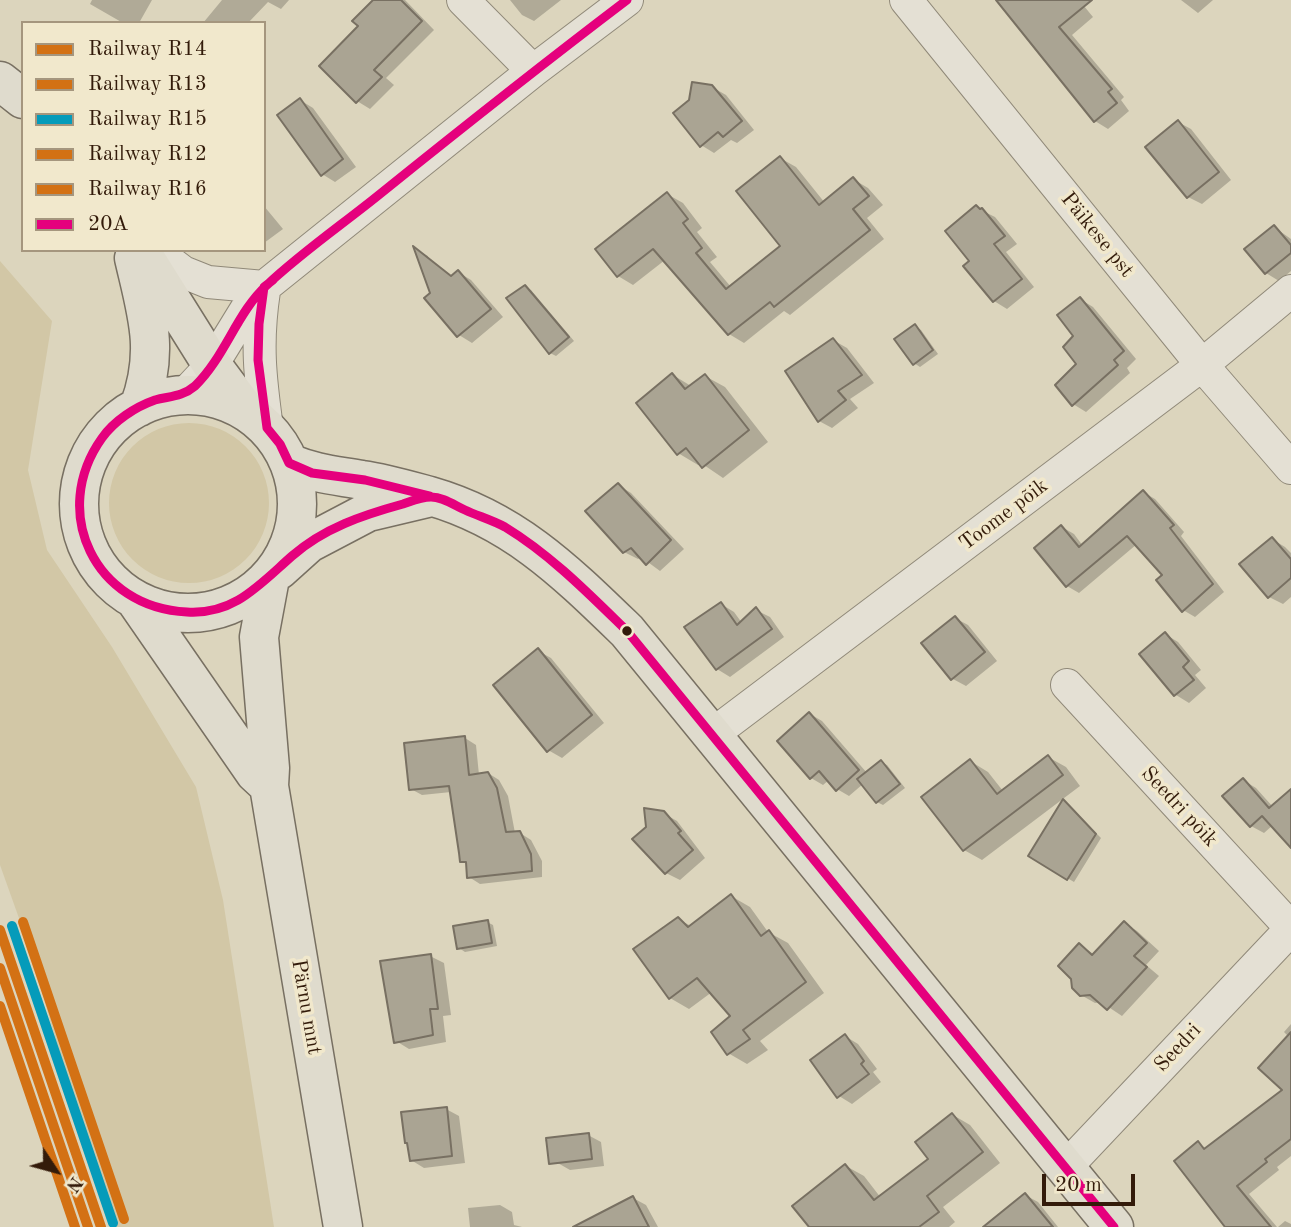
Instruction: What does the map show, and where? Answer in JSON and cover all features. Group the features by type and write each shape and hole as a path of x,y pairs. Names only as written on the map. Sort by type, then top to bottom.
{"main road":[{"path":"0,81 21,97"},
{"path":"133,252 151,340 148,383 139,407"},
{"path":"141,252 212,365 289,463 298,505 291,541 270,578"},
{"path":"257,420 223,400 204,396 161,398 139,407 115,422 100,438 89,457 81,481 78,505 86,545 95,563 107,578 136,601 255,773 269,786"},
{"path":"289,463 312,473 365,480 432,497 504,526 541,551 627,631 1114,1227"},
{"path":"136,601 171,613 202,613 221,609 256,591 309,543 368,512 432,497"},
{"name":"Pärnu mnt","path":"270,578 259,637 270,768 269,786 343,1227"}],"street":[{"path":"463,0 533,71"},
{"path":"184,395 212,365 247,308 264,287 533,71 627,0"},
{"name":"Päikese pst","path":"906,0 1202,365 1291,468"},
{"path":"157,252 183,272 208,282 264,287"},
{"path":"257,420 259,324 264,287"},
{"name":"Toome põik","path":"713,734 1202,365 1291,291"},
{"name":"Seedri põik","path":"1067,685 1291,928"},
{"name":"Seedri","path":"1066,1167 1291,928"}],"shaded area":[{"path":"0,261 52,321 28,470 47,550 112,647 196,787 223,900 274,1227 111,1227 25,935 0,865"},
{"path":"189,423 219,430 245,447 262,473 269,503 262,533 245,559 219,576 189,583 159,576 133,559 116,533 109,503 116,473 133,447 159,430"}],"building":[{"path":"373,0 401,0 422,21 374,70 382,77 356,103 319,66 358,26 352,21"},
{"path":"996,0 1092,0 1059,27 1112,89 1108,92 1117,103 1094,122"},
{"path":"692,82 712,85 742,121 723,137 718,132 700,147 673,113 689,100"},
{"path":"300,98 343,159 321,176 277,115"},
{"path":"1178,120 1219,172 1187,198 1145,147"},
{"path":"780,156 819,205 853,177 869,196 853,209 870,230 774,307 770,302 728,335 653,249 617,277 595,249 667,192 688,219 683,223 702,248 696,253 726,289 780,246 736,191"},
{"path":"976,205 982,208 1005,236 994,244 1022,279 993,302 963,266 969,261 945,231"},
{"path":"1274,225 1291,245 1291,253 1265,274 1244,249"},
{"path":"413,246 451,276 458,270 491,309 457,337 424,298 430,293"},
{"path":"525,285 569,337 549,354 506,298"},
{"path":"1080,297 1124,351 1114,360 1118,365 1072,406 1055,385 1076,364 1063,347 1073,336 1057,315"},
{"path":"915,324 933,350 913,365 894,339"},
{"path":"833,338 862,375 838,391 846,400 818,422 785,371"},
{"path":"672,373 685,389 705,374 749,430 702,468 686,448 677,455 636,403"},
{"path":"618,483 671,540 646,565 631,548 623,553 585,511"},
{"path":"1143,490 1174,525 1170,528 1213,584 1182,612 1156,580 1162,575 1127,536 1066,587 1034,548 1061,525 1079,547"},
{"path":"1272,537 1291,559 1291,578 1268,598 1239,564"},
{"path":"721,602 737,625 756,607 772,629 716,670 684,627"},
{"path":"955,616 985,652 951,680 921,643"},
{"path":"1165,632 1189,661 1183,667 1194,680 1174,696 1139,654"},
{"path":"538,648 592,715 547,752 493,685"},
{"path":"809,712 859,770 836,791 819,771 810,779 777,741"},
{"path":"465,736 469,775 488,772 497,788 506,832 520,831 531,854 532,871 467,878 466,862 460,862 449,786 409,790 404,743"},
{"path":"1048,755 1063,775 963,851 921,797 970,759 997,794"},
{"path":"881,760 900,784 876,803 857,779"},
{"path":"1243,778 1269,808 1291,789 1291,848 1262,816 1250,827 1222,796"},
{"path":"1063,799 1096,834 1067,880 1028,856"},
{"path":"644,808 664,811 693,850 665,874 632,839 646,827"},
{"path":"731,894 761,936 769,930 806,982 743,1030 750,1039 727,1055 711,1032 730,1016 697,978 669,999 633,949 678,917 688,927"},
{"path":"488,920 492,943 457,949 453,926"},
{"path":"1124,921 1147,943 1134,956 1147,967 1107,1010 1090,995 1080,996 1072,988 1071,979 1058,966 1079,943 1092,955"},
{"path":"431,954 438,1009 430,1009 433,1035 394,1043 380,961"},
{"path":"1291,1032 1291,1139 1237,1186 1271,1227 1225,1227 1174,1161 1198,1141 1204,1149 1282,1090 1258,1068"},
{"path":"845,1034 864,1061 861,1064 869,1074 837,1098 810,1060"},
{"path":"447,1107 452,1156 410,1161 401,1112"},
{"path":"952,1113 983,1152 927,1196 939,1212 919,1227 809,1227 792,1206 845,1164 874,1200 928,1159 915,1142"},
{"path":"589,1133 592,1159 549,1164 546,1138"},
{"path":"1025,1193 1053,1227 983,1227"},
{"path":"633,1196 649,1227 573,1227"}],"rail line":[{"name":"R16","path":"23,922 124,1219"},
{"name":"R15","path":"12,926 113,1223"},
{"name":"R14","path":"0,930 101,1227"},
{"name":"R13","path":"0,968 88,1227"},
{"name":"R12","path":"0,1006 75,1227"}],"transit line":[{"name":"20A","path":"627,0 280,273 247,308 215,362 195,386 181,394 140,406 113,426 102,438 87,467 80,496 81,525 90,551 106,575 127,594 155,606 204,612 219,609 245,596 304,546 331,530 420,498 435,497 444,500 522,538 569,576 627,631 1114,1227"},
{"name":"20A","path":"273,280 264,287 258,360 267,428 280,444 289,463 312,473 365,480 430,496"}]}
